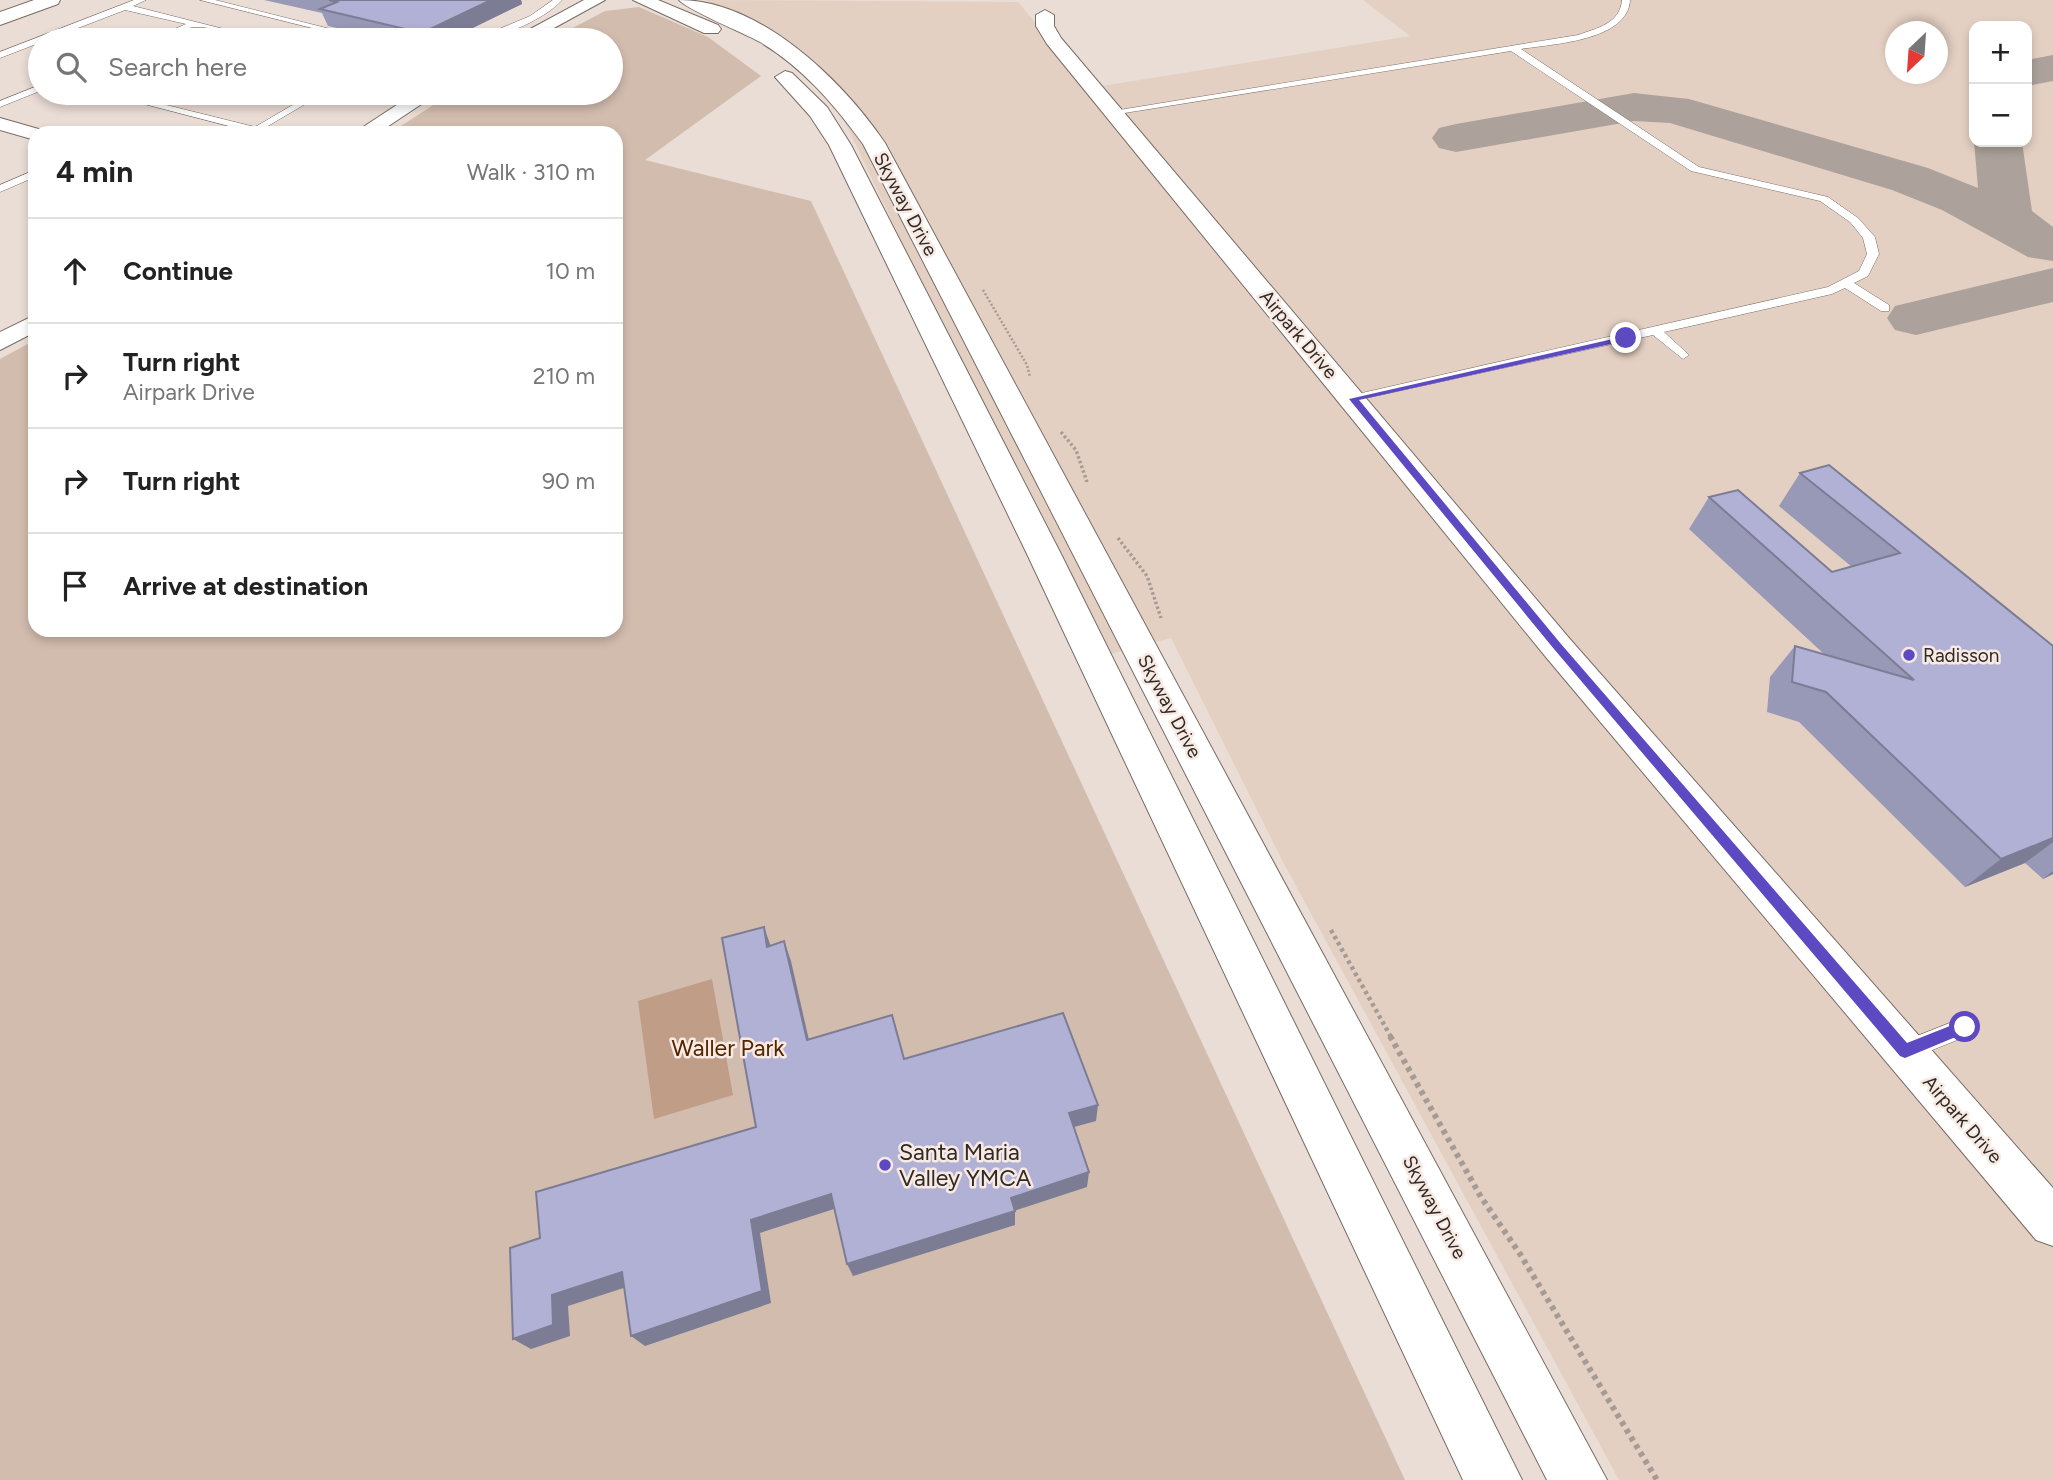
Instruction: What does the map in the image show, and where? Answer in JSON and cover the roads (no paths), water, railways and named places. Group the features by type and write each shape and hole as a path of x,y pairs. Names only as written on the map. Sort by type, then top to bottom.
{"main road":[{"path":"0,6 18,0"},
{"path":"0,19 51,0"},
{"name":"Skyway Drive","path":"642,0 734,40 770,64 819,112 840,145 1044,554 1493,1480"},
{"name":"Skyway Drive","path":"688,0 745,25 796,57 844,100 874,143 1578,1480"}],"street":[{"path":"543,28 597,0"},
{"name":"Airpark Drive","path":"1045,15 1045,26 1052,40 1557,647 2053,1223"},
{"path":"375,126 409,105"},
{"path":"0,124 28,132"},
{"path":"0,342 28,326"}],"lane":[{"path":"70,28 142,0"},
{"path":"204,0 318,28"},
{"path":"224,14 257,0"},
{"path":"500,28 522,22 554,6 558,0"},
{"path":"1112,112 1345,79 1604,29 1620,19 1627,8 1626,0"},
{"path":"125,7 213,28"},
{"path":"186,28 211,19"},
{"path":"0,55 28,44"},
{"path":"1353,399 1656,331 1848,284 1864,273 1873,254 1869,237 1844,211 1825,199 1695,169 1513,48"},
{"path":"0,104 28,93"},
{"path":"153,105 234,126"},
{"path":"265,126 299,105"},
{"path":"0,189 28,176"},
{"path":"1848,284 1885,308"},
{"path":"1656,331 1683,355"},
{"path":"1905,1051 1965,1027"}],"place":[{"name":"Radisson","path":"1909,655"},
{"name":"Santa Maria Valley YMCA","path":"885,1165"}],"park label":[{"name":"Waller Park","path":"728,1048"}]}
